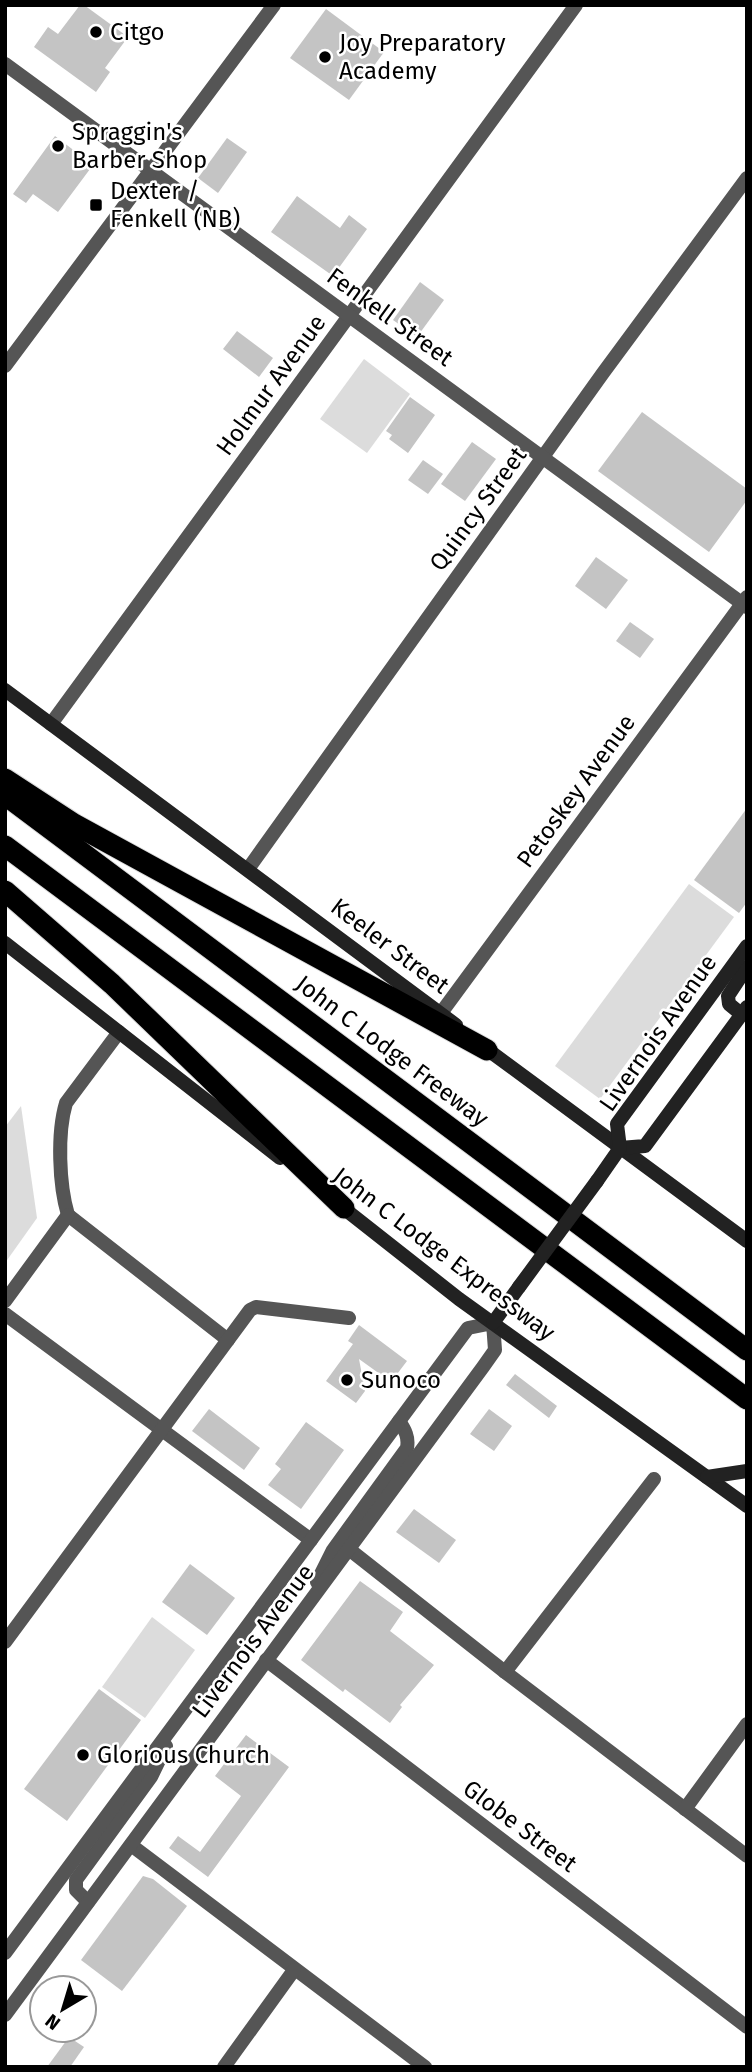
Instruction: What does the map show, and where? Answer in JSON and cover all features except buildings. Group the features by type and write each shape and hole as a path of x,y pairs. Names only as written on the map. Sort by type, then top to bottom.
{"highway":[{"path":"5,779 74,824 487,1050"},
{"name":"John C Lodge Freeway","path":"5,795 747,1350"},
{"path":"5,846 747,1399"},
{"path":"5,891 112,984 344,1209"}],"main road":[{"name":"Keeler Street","path":"5,690 747,1241"},
{"name":"Livernois Avenue","path":"493,1323 620,1148 617,1124 747,946"},
{"name":"John C Lodge Expressway","path":"8,950 119,1032 493,1323 747,1506"},
{"path":"744,1010 729,1004 728,996 747,967"},
{"name":"Livernois Avenue","path":"620,1148 645,1146 744,1010"},
{"path":"706,1478 747,1471"}],"street":[{"path":"5,366 274,5"},
{"name":"Holmur Avenue","path":"51,724 576,5"},
{"name":"Fenkell Street","path":"5,64 745,602"},
{"name":"Quincy Street","path":"248,869 747,178"},
{"name":"Petoskey Avenue","path":"441,1013 745,602"},
{"path":"5,1301 68,1216 62,1170 62,1116 66,1103 119,1032"},
{"path":"68,1216 228,1340"},
{"path":"5,1642 250,1310 256,1307 349,1318"},
{"path":"5,1314 311,1540"},
{"name":"Livernois Avenue","path":"5,1953 468,1328 493,1323 495,1349 350,1550 5,2015"},
{"path":"305,1609 333,1550 407,1448 409,1440 399,1421"},
{"path":"505,1672 654,1479"},
{"path":"350,1550 747,1856"},
{"name":"Globe Street","path":"266,1660 747,2027"},
{"path":"88,1902 76,1891 76,1880 151,1777 180,1716"},
{"path":"685,1809 747,1724"},
{"path":"131,1845 425,2067"},
{"path":"224,2067 294,1970"}],"shaded area":[{"path":"364,359 410,394 367,453 320,419"},
{"path":"689,884 734,917 600,1099 555,1066"},
{"path":"21,1106 37,1218 5,1263 5,1127"},
{"path":"152,1617 195,1650 145,1718 102,1687"}],"place":[{"name":"Citgo","path":"96,32"},
{"name":"Joy Preparatory Academy","path":"325,57"},
{"name":"Spraggin's Barber Shop","path":"58,146"},
{"name":"Dexter / Fenkell (NB)","path":"96,205"},
{"name":"Sunoco","path":"347,1380"},
{"name":"Glorious Church","path":"83,1755"}]}
